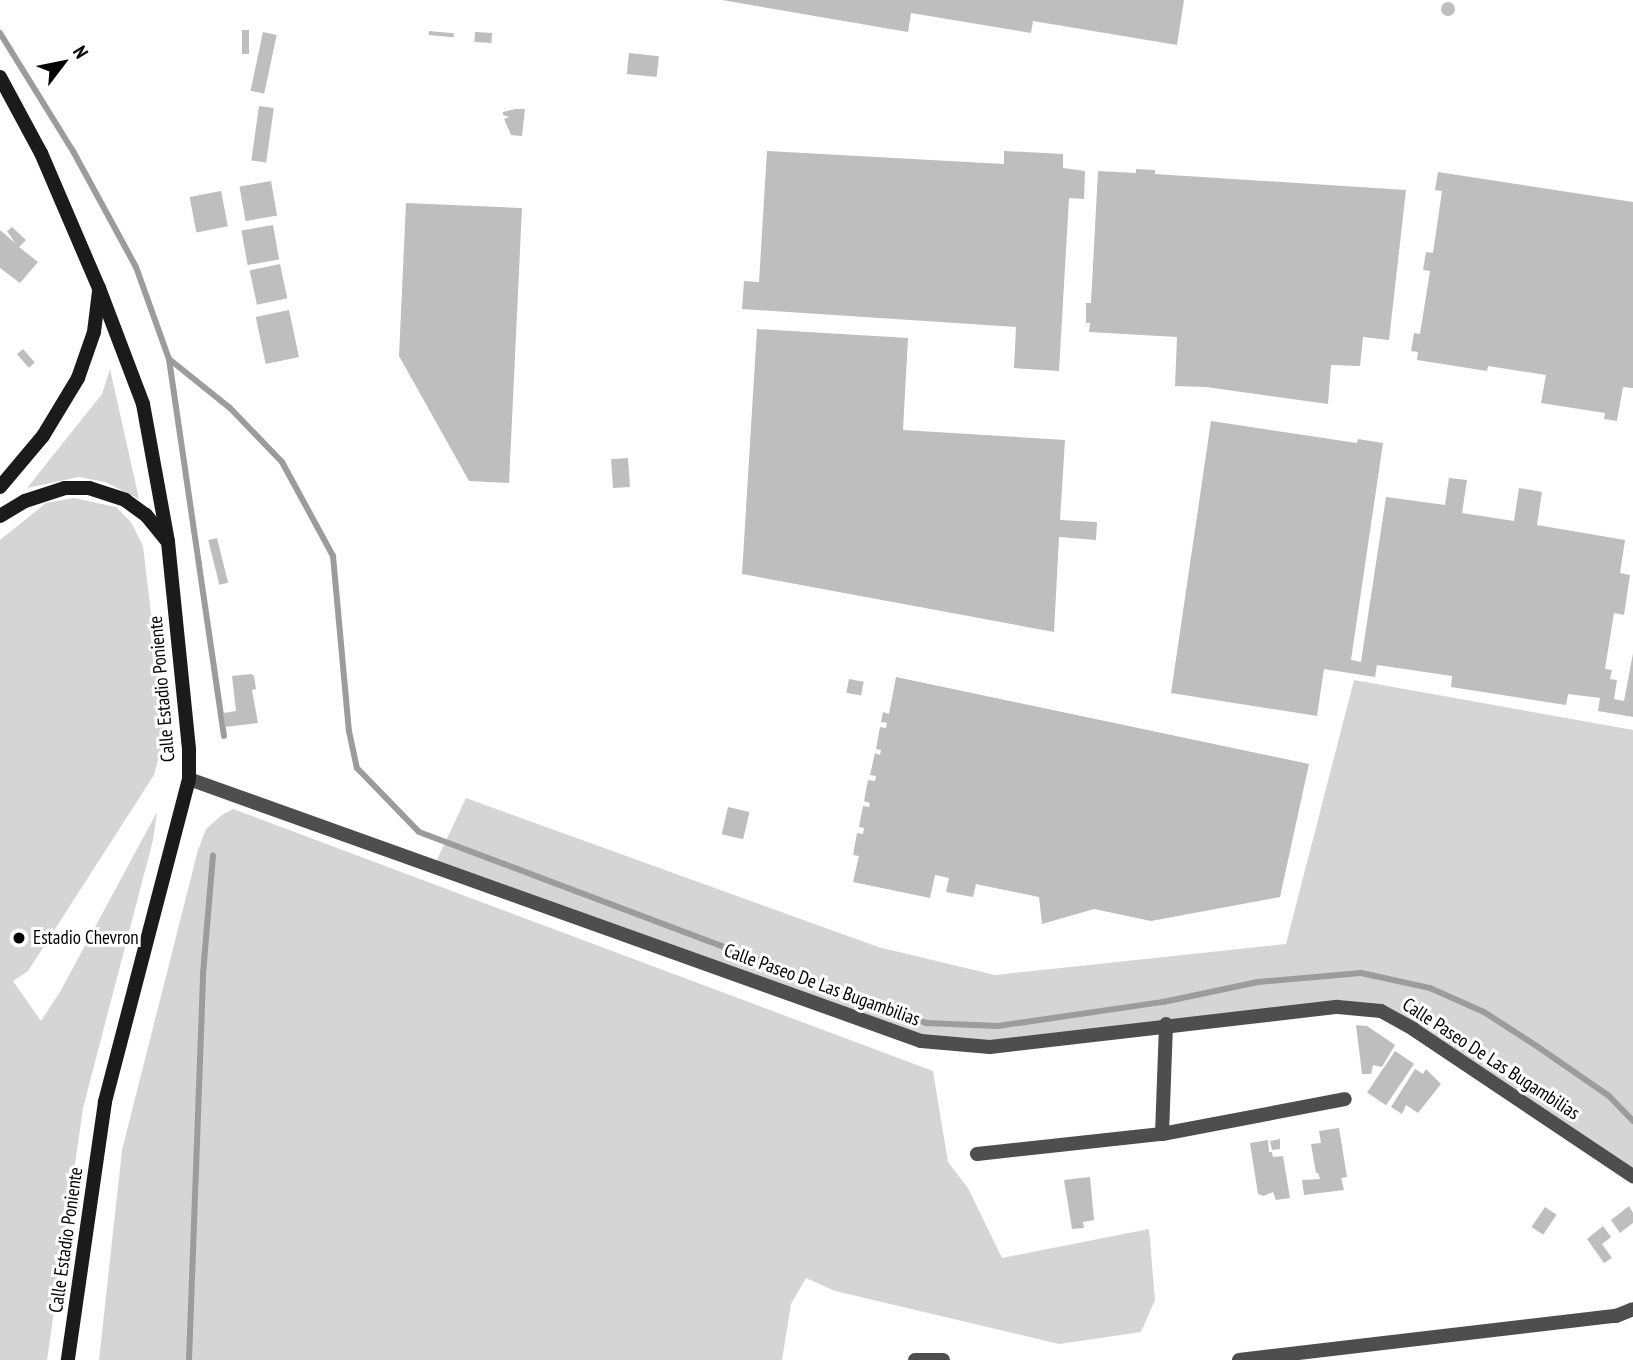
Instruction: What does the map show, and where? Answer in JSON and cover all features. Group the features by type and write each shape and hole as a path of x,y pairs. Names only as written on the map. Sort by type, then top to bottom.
{"street":[{"name":"Calle Estadio Poniente","path":"0,77 41,153 99,288 143,404 168,542 189,750 188,779 105,1102 68,1360"},
{"path":"0,487 43,436 78,378 94,332 99,288"},
{"path":"0,516 25,501 65,488 89,488 125,500 146,515 168,542"},
{"name":"Calle Paseo De Las Bugambilias","path":"188,779 921,1041 990,1047 1166,1024 1338,1007 1381,1011 1413,1029 1633,1176"},
{"path":"1162,1134 1166,1024"},
{"path":"977,1154 1162,1134 1345,1098"},
{"path":"1239,1360 1616,1316 1633,1309"},
{"path":"915,1360 943,1360"}],"shaded area":[{"path":"110,369 139,499 105,482 79,477 27,488 102,394"},
{"path":"74,498 116,507 131,522 143,546 165,733 154,775 28,971 13,981 41,1021 60,992 157,812 153,840 83,1108 47,1360 0,1360 0,540 46,503"},
{"path":"1354,680 1633,730 1633,1176 1380,1011 1338,1007 990,1047 921,1041 434,866 466,798 878,947 995,975 1286,944"},
{"path":"233,809 933,1071 948,1162 968,1188 1002,1258 1149,1229 1155,1300 1141,1332 1059,1344 835,1291 806,1278 791,1304 782,1360 99,1360 122,1150 198,850 206,829"}],"building":[{"path":"722,0 1184,0 1177,45 1033,21 1031,33 911,13 908,32"},
{"path":"1448,2 1453,4 1453,14 1448,16 1443,14 1441,9 1443,4"},
{"path":"242,30 249,30 249,54 242,54"},
{"path":"429,31 454,33 454,37 429,35"},
{"path":"263,32 277,35 264,94 251,91"},
{"path":"475,32 492,33 491,43 474,42"},
{"path":"629,53 659,56 657,77 627,74"},
{"path":"259,106 274,108 266,163 251,160"},
{"path":"525,109 522,136 511,135 504,119 509,117 503,115 503,112"},
{"path":"767,151 1004,164 1004,151 1063,154 1063,168 1085,171 1084,199 1069,198 1059,371 1014,368 1016,327 742,309 744,281 759,282"},
{"path":"1136,169 1155,170 1155,174 1406,190 1389,340 1363,337 1360,366 1331,365 1328,404 1206,387 1175,386 1177,337 1089,332 1086,303 1091,303 1098,171 1136,173"},
{"path":"1438,172 1633,202 1633,388 1623,387 1617,421 1604,419 1605,413 1541,403 1546,375 1488,366 1487,371 1417,360 1418,352 1411,351 1414,333 1420,334 1430,271 1423,270 1426,252 1433,253 1442,191 1435,190"},
{"path":"271,181 277,215 246,221 239,187"},
{"path":"221,191 228,226 196,232 190,197"},
{"path":"406,203 522,208 509,483 469,481 399,356"},
{"path":"273,225 279,259 248,265 241,231"},
{"path":"12,227 26,240 19,247 38,262 20,283 0,268 0,230 15,243 7,231"},
{"path":"280,264 287,298 257,305 250,270"},
{"path":"289,310 299,357 266,364 256,317"},
{"path":"757,329 908,338 903,430 1065,440 1060,520 1097,522 1096,540 1059,537 1054,632 742,574"},
{"path":"23,349 35,363 29,368 17,354"},
{"path":"1211,421 1357,443 1358,439 1383,443 1351,660 1361,662 1386,497 1445,505 1449,478 1467,480 1462,513 1514,521 1519,488 1542,492 1537,525 1625,540 1620,573 1630,575 1624,615 1614,613 1605,669 1612,670 1610,679 1617,680 1614,699 1624,701 1633,653 1633,717 1598,711 1600,698 1568,694 1566,705 1451,687 1452,676 1377,665 1375,677 1324,669 1317,716 1171,693"},
{"path":"628,458 630,487 613,488 611,459"},
{"path":"217,538 228,583 219,585 208,540"},
{"path":"232,676 254,676 256,689 252,690 258,723 225,727 223,713 236,711"},
{"path":"896,677 1309,764 1280,897 1151,921 1094,909 1042,924 1039,897 976,884 973,897 946,892 949,878 935,875 930,898 853,882 859,856 853,855 857,833 863,834 864,828 859,827 863,806 869,807 870,803 864,801 868,780 875,781 876,776 870,775 875,753 880,755 881,750 876,749 880,727 886,728 887,723 881,722 883,712 889,714"},
{"path":"849,679 864,682 861,696 846,693"},
{"path":"728,807 749,812 743,839 722,834"},
{"path":"1356,1025 1367,1026 1395,1045 1382,1067 1373,1065 1371,1074 1362,1074"},
{"path":"1395,1051 1414,1064 1386,1105 1367,1092"},
{"path":"1415,1069 1423,1074 1426,1069 1441,1084 1418,1113 1406,1105 1402,1114 1391,1107"},
{"path":"1339,1128 1347,1177 1341,1178 1344,1190 1304,1195 1302,1180 1320,1179 1316,1173 1311,1144 1321,1143 1319,1131"},
{"path":"1280,1139 1280,1149 1272,1150 1270,1141"},
{"path":"1268,1140 1269,1152 1272,1152 1273,1157 1283,1156 1290,1198 1276,1200 1273,1192 1263,1196 1258,1194 1250,1143"},
{"path":"1090,1177 1094,1220 1083,1222 1084,1228 1072,1229 1064,1180"},
{"path":"1629,1206 1633,1213 1633,1223 1620,1233 1611,1220"},
{"path":"1545,1207 1557,1215 1543,1235 1532,1227"},
{"path":"1603,1226 1611,1237 1602,1244 1612,1258 1604,1263 1587,1239"}],"waterway":[{"path":"0,33 73,151 136,267 169,359 230,408 282,462 333,556 349,731 357,768 419,832 926,1023 998,1026 1163,1002 1258,982 1361,973 1430,988 1484,1012 1538,1047 1609,1096 1633,1121"},
{"path":"169,359 224,736"},
{"path":"189,1360 203,974 213,855"}],"place":[{"name":"Estadio Chevron","path":"19,938"}]}
